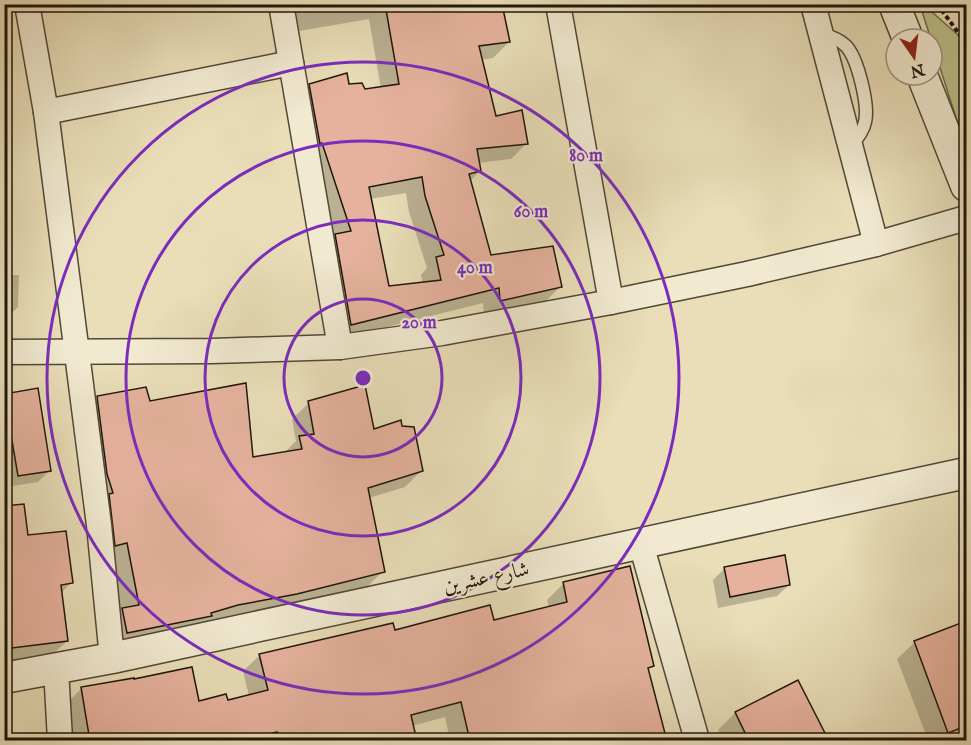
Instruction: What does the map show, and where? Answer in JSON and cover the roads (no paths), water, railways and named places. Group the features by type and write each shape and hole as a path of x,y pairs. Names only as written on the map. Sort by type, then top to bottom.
{"street":[{"path":"27,4 46,112 99,525 112,658"},
{"path":"281,4 340,347"},
{"path":"558,4 611,302"},
{"path":"813,4 876,244"},
{"path":"894,4 903,27"},
{"path":"46,112 291,63"},
{"path":"927,87 966,186"},
{"path":"4,352 212,351 340,347 442,333 747,274 876,244 966,218"},
{"name":"شارع عشرين","path":"4,678 112,658 966,473"},
{"path":"641,544 697,741"},
{"path":"56,669 60,741"}]}
